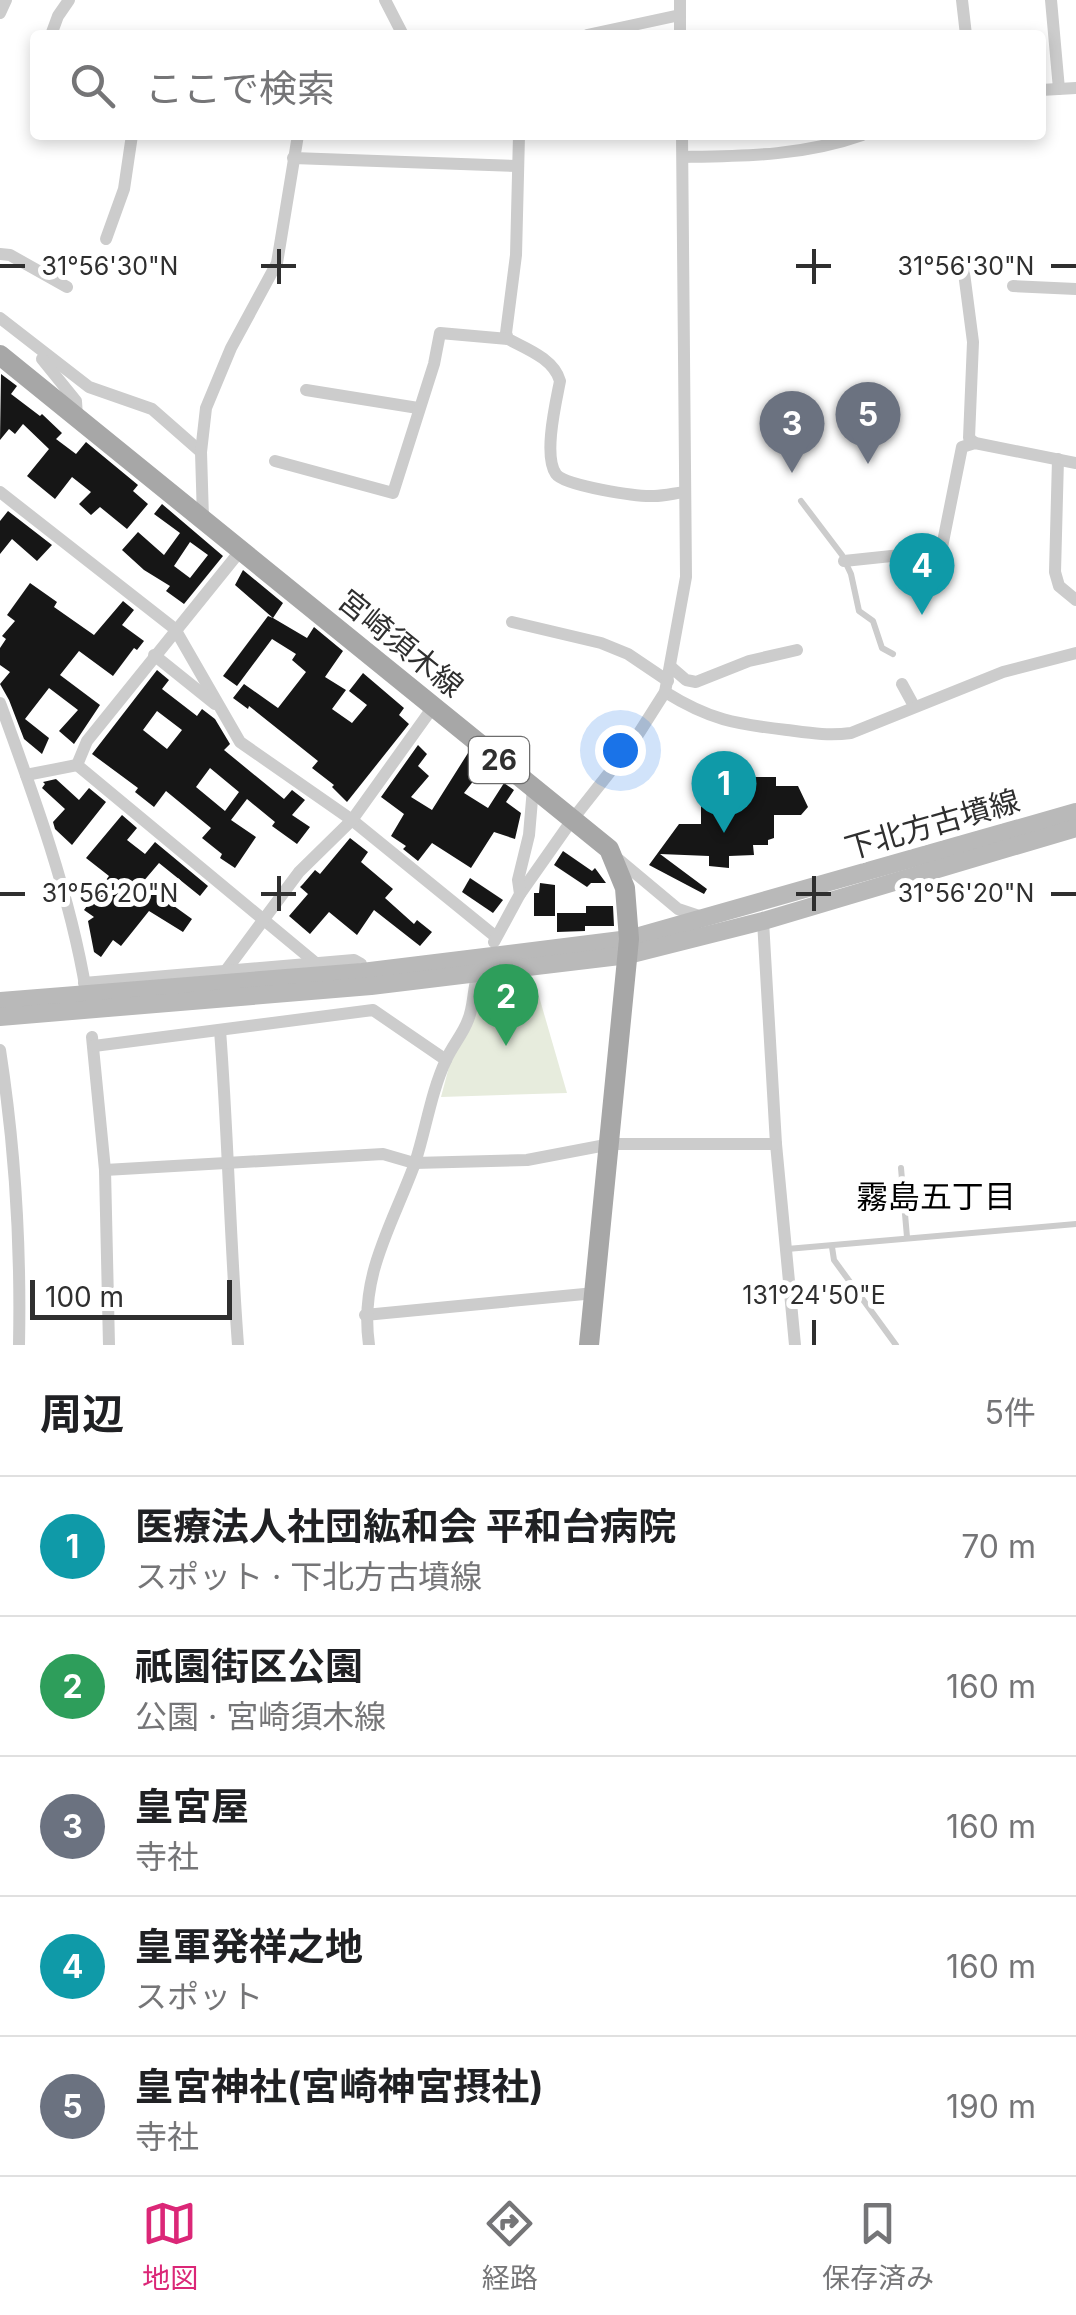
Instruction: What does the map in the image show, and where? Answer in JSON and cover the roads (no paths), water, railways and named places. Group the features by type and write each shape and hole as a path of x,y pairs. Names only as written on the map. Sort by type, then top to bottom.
{"main road":[{"name":"宮崎須木線","path":"2,361 203,518 609,849"},
{"path":"589,1345 629,947 625,888 609,849"}],"street":[{"path":"0,13 6,0"},
{"path":"53,30 69,0"},
{"path":"385,0 400,30"},
{"path":"680,0 680,30"},
{"path":"962,0 965,30"},
{"path":"1051,0 1058,89"},
{"path":"610,30 680,15"},
{"path":"1046,90 1076,88"},
{"path":"106,239 124,189 131,140"},
{"path":"203,518 200,452 206,408 231,348 277,263 297,140"},
{"path":"508,339 516,255 519,140"},
{"path":"369,1345 365,1315 376,1257 414,1163 446,1060 468,1022 477,975 520,894 632,744 668,680 686,577 682,140"},
{"path":"682,157 773,155 826,148 848,140"},
{"path":"293,158 518,166"},
{"path":"0,254 10,254 67,287"},
{"path":"963,266 973,342 969,438 975,443 1076,462"},
{"path":"1013,286 1076,289"},
{"path":"0,318 89,387 152,409 200,452"},
{"path":"275,461 393,493 440,333 508,339 548,362 558,373 551,441 553,466 561,479 652,497 686,492"},
{"path":"42,351 42,360 76,401 77,417"},
{"path":"306,390 418,408"},
{"path":"844,561 901,554 938,556 962,448 975,443"},
{"path":"1058,459 1056,572 1059,586 1076,600"},
{"path":"0,492 174,629 240,742 352,820 496,937"},
{"path":"77,764 87,741 241,550"},
{"path":"512,622 601,643 628,654 668,680 694,710 730,724 828,736 851,732 1002,672 1076,653"},
{"path":"668,680 696,682 749,661 798,650"},
{"path":"154,655 221,708"},
{"path":"902,684 914,706"},
{"path":"0,703 26,775 85,987 227,969 354,960 366,979 373,1010"},
{"path":"227,969 299,872 352,820 433,708"},
{"path":"26,775 77,764"},
{"path":"77,764 318,964"},
{"path":"520,894 518,880 529,835 533,788"},
{"name":"下北方古墳線","path":"629,947 705,918 1076,812"},
{"name":"下北方古墳線","path":"629,947 763,921 1076,828"},
{"path":"609,849 678,910 705,918"},
{"path":"763,921 776,1144 795,1345"},
{"path":"366,979 490,956 629,947"},
{"path":"0,1000 34,1005 366,979 477,975 629,947"},
{"path":"0,1017 34,1005"},
{"path":"109,1345 105,1170 94,1042 373,1010 446,1060"},
{"path":"220,1030 231,1164 229,1219 238,1345"},
{"path":"0,1050 9,1108 18,1345"},
{"path":"105,1170 382,1154 414,1163 526,1160 611,1144 776,1144"},
{"path":"365,1315 594,1294"}],"lane":[{"path":"802,502 851,574 859,611 873,622 882,648 893,654"},
{"path":"902,1168 907,1237"},
{"path":"786,1249 1076,1224"},
{"path":"832,1247 834,1260 896,1345"}],"place":[{"name":"皇宮神社(宮崎神宮摂社)","path":"868,464"},
{"name":"皇宮屋","path":"792,473"},
{"name":"皇軍発祥之地","path":"922,615"},
{"name":"医療法人社団紘和会 平和台病院","path":"724,833"},
{"name":"祇園街区公園","path":"506,1046"}],"district":[{"name":"霧島五丁目","path":"936,1196"}]}
